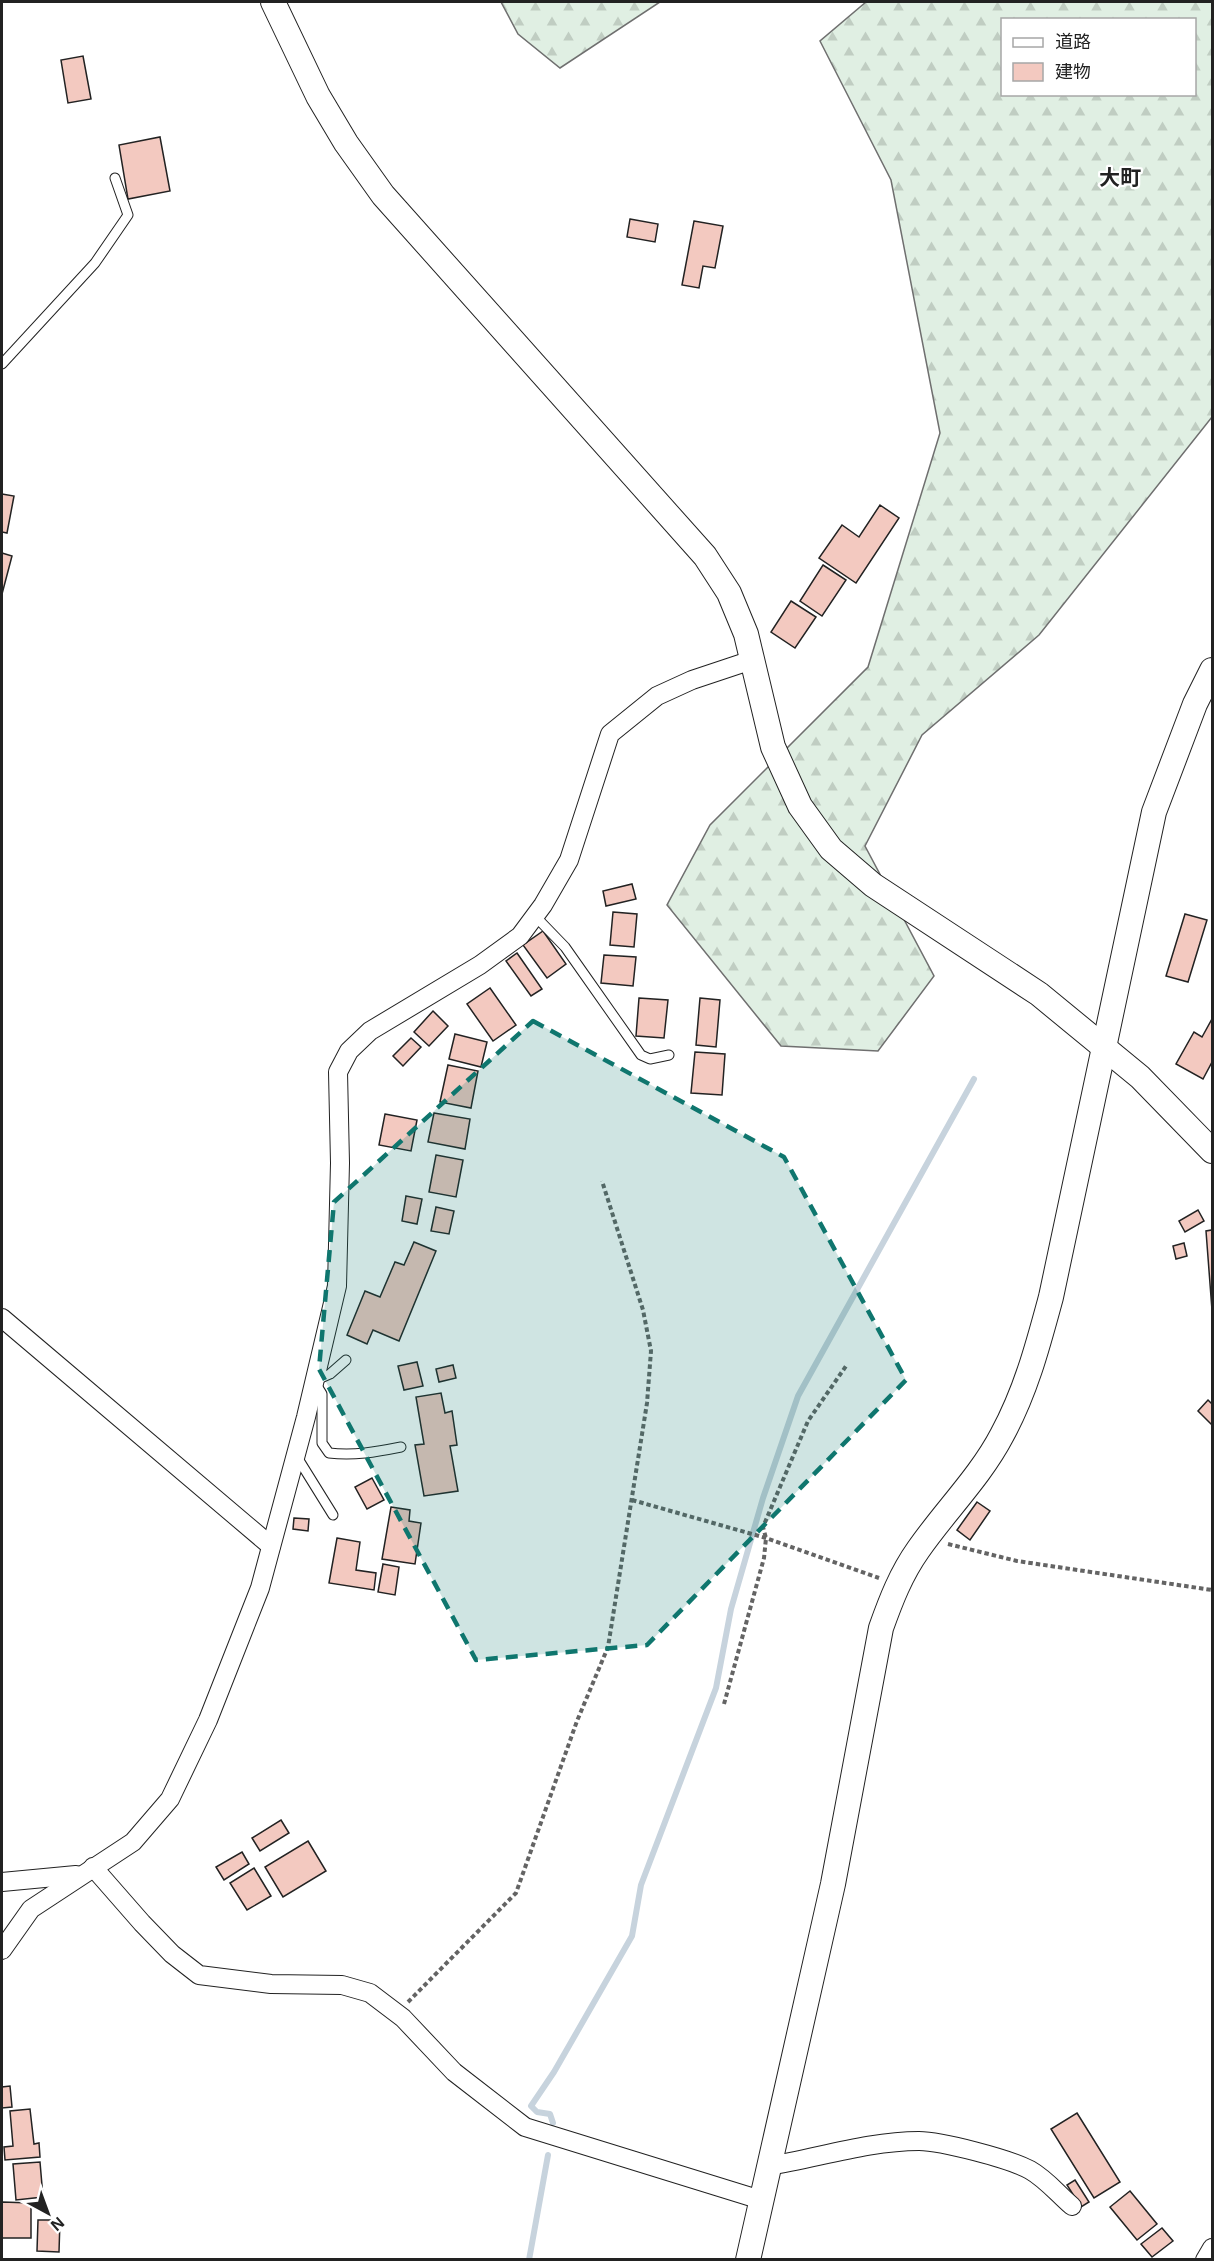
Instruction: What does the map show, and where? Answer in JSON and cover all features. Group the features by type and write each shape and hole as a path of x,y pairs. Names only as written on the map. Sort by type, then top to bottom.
{"street":[{"path":"273,2 318,96 346,143 383,195 705,556 729,593 746,634 773,747 800,806 831,849 873,885 1039,994 1140,1077 1212,1151"},
{"path":"2,1950 31,1909 133,1842 170,1799 207,1720 260,1588 337,1286 340,1163 338,1072 349,1051 370,1031 480,965 520,936 569,860 610,734 657,696 692,680 752,660"},
{"path":"748,2259 833,1884 879,1638 895,1588 927,1539 971,1484 1002,1436 1031,1372 1051,1297 1154,812 1195,704 1212,670"},
{"path":"2,1318 271,1546"},
{"path":"87,1871 172,1954 200,1975 271,1984 342,1985 370,1993 398,2013 454,2072 525,2127 761,2200"},
{"path":"2,1882 87,1871"},
{"path":"769,2166 884,2144 920,2141 948,2146 1028,2169 1044,2179 1072,2206"},
{"path":"1205,2259 1212,2248"}],"lane":[{"path":"2,364 94,263 128,215 115,178"},
{"path":"535,916 565,946 641,1055 650,1059 669,1055"},
{"path":"346,1360 330,1374 314,1381 322,1394 322,1443 329,1453 360,1455 401,1447"},
{"path":"295,1455 333,1515"}],"path":[{"path":"398,2013 516,1893 578,1721 608,1647 651,1376 651,1351 643,1310 602,1180"},
{"path":"723,1704 764,1558 766,1538 764,1527 792,1453 808,1421 846,1366"},
{"path":"632,1500 766,1538 876,1576 895,1588"},
{"path":"927,1539 1017,1561 1212,1590"}],"highlighted area":[{"path":"533,1021 784,1157 906,1380 647,1645 476,1660 319,1369 334,1202"}],"green space":[{"path":"501,2 660,2 560,68 518,34"},
{"path":"866,2 1212,2 1212,417 1039,635 922,735 865,846 934,976 878,1051 781,1046 667,905 710,825 868,667 940,433 891,180 820,41"}],"building":[{"path":"83,56 91,99 68,103 61,60"},
{"path":"160,137 170,191 128,199 119,145"},
{"path":"630,219 658,224 655,242 627,237"},
{"path":"694,221 723,226 715,268 703,266 699,288 682,285"},
{"path":"2,494 14,496 7,533 2,532"},
{"path":"880,505 899,518 856,583 819,558 842,525 859,537"},
{"path":"2,553 12,556 2,594"},
{"path":"823,565 846,580 822,616 800,601"},
{"path":"791,601 816,617 795,648 771,632"},
{"path":"632,884 636,899 606,906 603,891"},
{"path":"613,912 637,914 634,947 610,945"},
{"path":"1185,914 1207,920 1188,982 1166,976"},
{"path":"543,931 566,964 547,978 523,945"},
{"path":"517,953 542,989 531,996 506,961"},
{"path":"604,955 636,957 633,986 601,983"},
{"path":"490,988 516,1025 493,1041 467,1004"},
{"path":"639,998 668,1000 664,1038 636,1036"},
{"path":"700,998 720,1000 716,1047 696,1045"},
{"path":"433,1011 448,1026 429,1046 414,1032"},
{"path":"1212,1019 1212,1062 1203,1079 1176,1064 1194,1032 1202,1037"},
{"path":"455,1034 487,1042 481,1067 449,1059"},
{"path":"411,1038 421,1047 403,1066 393,1056"},
{"path":"695,1052 725,1054 722,1095 691,1093"},
{"path":"448,1065 478,1071 471,1108 440,1102"},
{"path":"434,1113 470,1119 465,1149 428,1142"},
{"path":"385,1114 417,1120 411,1151 379,1145"},
{"path":"436,1155 463,1160 456,1197 429,1192"},
{"path":"406,1196 422,1199 417,1224 402,1221"},
{"path":"436,1207 454,1211 449,1234 431,1231"},
{"path":"1198,1210 1204,1221 1185,1232 1179,1221"},
{"path":"1212,1230 1212,1310 1206,1231"},
{"path":"414,1242 436,1251 399,1341 373,1330 367,1344 347,1335 365,1291 380,1297 395,1262 404,1265"},
{"path":"1184,1243 1187,1256 1176,1259 1173,1246"},
{"path":"417,1362 423,1386 404,1390 398,1366"},
{"path":"453,1365 456,1378 439,1382 436,1369"},
{"path":"441,1393 445,1413 452,1411 457,1445 450,1446 458,1491 424,1496 415,1445 424,1444 416,1397"},
{"path":"1208,1400 1212,1404 1212,1425 1198,1411"},
{"path":"372,1478 384,1500 367,1509 355,1487"},
{"path":"977,1502 990,1511 970,1540 957,1530"},
{"path":"391,1507 410,1510 409,1521 421,1523 415,1564 382,1559"},
{"path":"294,1518 309,1519 308,1531 293,1529"},
{"path":"337,1538 360,1542 356,1570 376,1573 374,1590 329,1583"},
{"path":"383,1564 399,1567 395,1595 378,1592"},
{"path":"281,1820 289,1833 260,1851 252,1838"},
{"path":"308,1841 326,1871 283,1897 265,1867"},
{"path":"242,1852 249,1864 224,1880 216,1867"},
{"path":"254,1868 271,1896 247,1910 230,1883"},
{"path":"10,2086 12,2107 2,2108 2,2087"},
{"path":"30,2109 34,2144 39,2143 40,2157 5,2160 4,2147 13,2146 10,2111"},
{"path":"1077,2113 1120,2182 1094,2198 1051,2129"},
{"path":"40,2162 43,2197 16,2200 13,2164"},
{"path":"1075,2180 1089,2202 1081,2207 1067,2185"},
{"path":"1130,2191 1157,2224 1137,2240 1110,2207"},
{"path":"2,2202 31,2203 31,2238 2,2238"},
{"path":"38,2220 60,2220 59,2252 37,2251"},
{"path":"1162,2228 1173,2241 1152,2257 1141,2244"}],"waterway":[{"path":"553,2123 550,2114 537,2112 531,2106 554,2072 632,1936 641,1885 716,1688 731,1609 763,1498 798,1396 974,1079"},
{"path":"529,2260 548,2155"}],"district":[{"name":"大町","path":"1120,177"}]}
